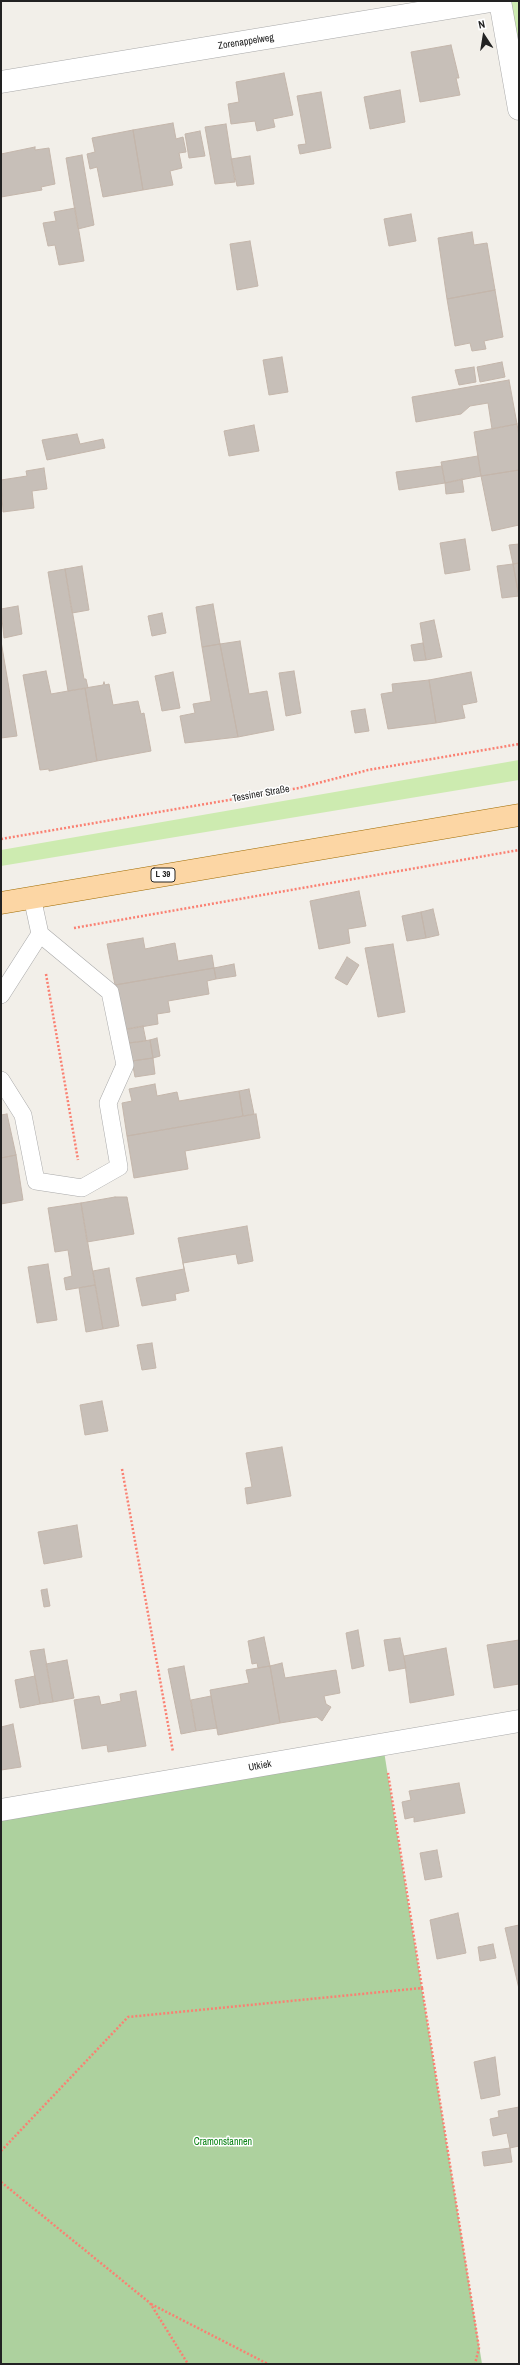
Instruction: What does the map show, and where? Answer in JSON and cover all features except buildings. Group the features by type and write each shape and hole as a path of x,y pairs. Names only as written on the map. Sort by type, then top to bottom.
{"main road":[{"name":"L 39","path":"1,903 519,815"}],"street":[{"name":"Zorenappelweg","path":"1,82 491,1"},
{"path":"500,1 519,109"},
{"name":"Utkiek","path":"1,1810 519,1721"}],"lane":[{"path":"1,1080 23,1115 36,1181 82,1188 119,1167 108,1103 125,1065 110,992 40,934 32,897"},
{"path":"1,995 40,934"}],"path":[{"name":"Tessiner Straße","path":"1,839 299,788 368,770 519,744"},
{"path":"82,1188 40,934 519,850"},
{"path":"122,1469 178,1780"},
{"path":"383,1745 479,2348 475,2364"},
{"path":"1,2151 128,2018 422,1988"},
{"path":"1,2182 150,2303 268,2364"},
{"path":"150,2303 188,2364"}],"green space":[{"path":"500,1 519,1 519,64"},
{"path":"519,760 519,780 1,866 1,850"},
{"name":"Cramonstannen","path":"383,1745 482,2364 1,2364 1,1810"}]}
